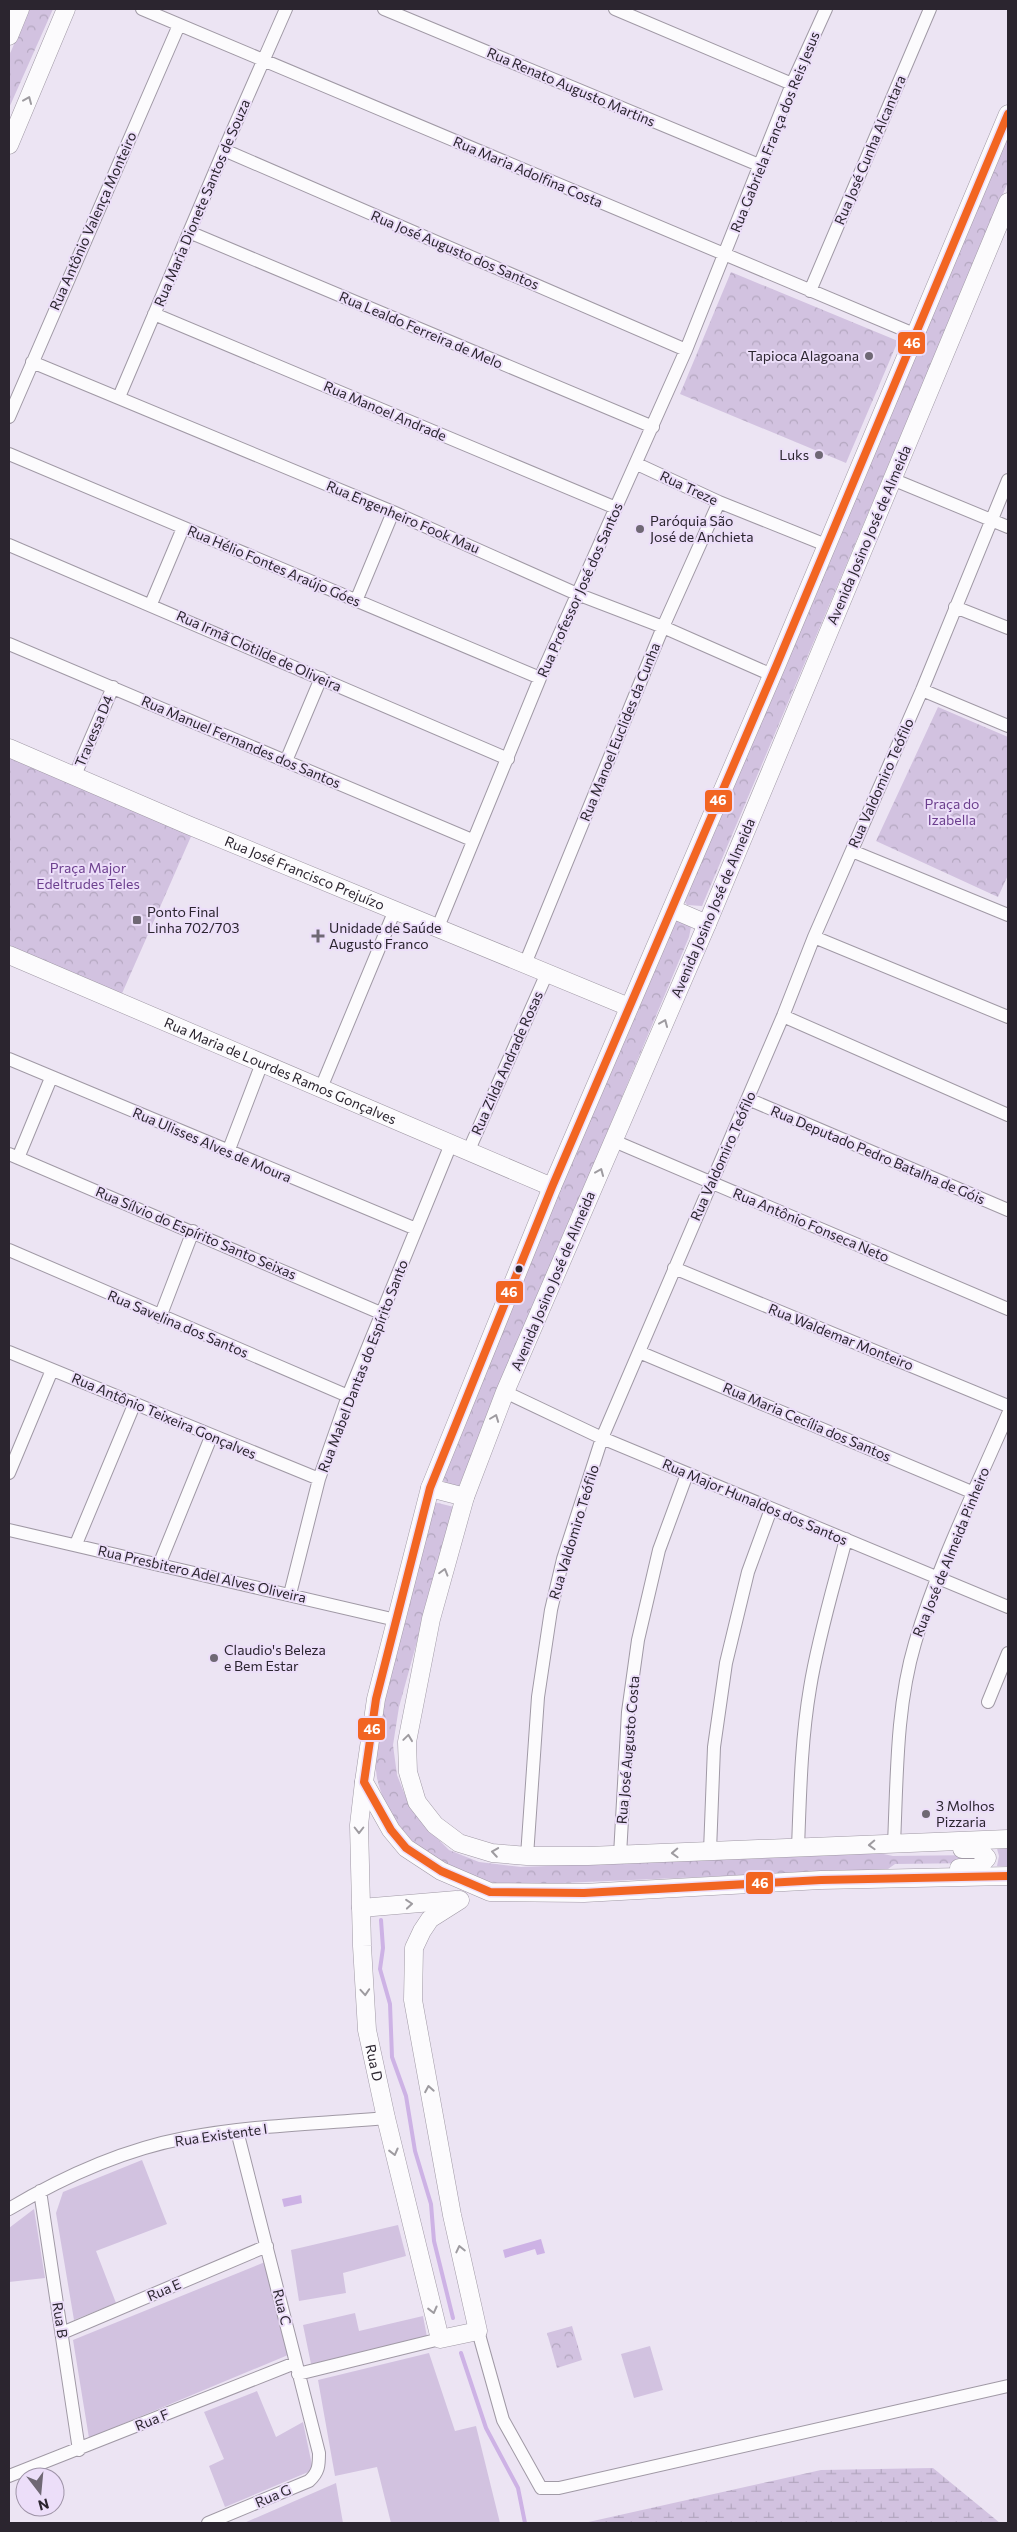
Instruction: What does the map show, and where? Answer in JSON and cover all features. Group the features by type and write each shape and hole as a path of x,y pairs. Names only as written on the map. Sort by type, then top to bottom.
{"main road":[{"path":"9,36 20,9"},
{"path":"9,144 66,9"},
{"path":"396,1620 430,1488 552,1187 772,675 1008,114"},
{"name":"Avenida Josino José de Almeida","path":"894,1844 620,1855 527,1856 492,1853 459,1843 435,1825 417,1802 408,1772 407,1742 431,1619 465,1497 505,1392 707,924 1008,202"},
{"name":"Rua José Francisco Prejuízo","path":"9,748 188,825 629,1007"},
{"path":"672,908 707,924"},
{"name":"Rua Maria de Lourdes Ramos Gonçalves","path":"9,955 552,1187"},
{"path":"430,1488 465,1497"},
{"name":"Rua D","path":"396,1620 376,1699 359,1825 361,1908 368,2030 386,2118 440,2339"},
{"path":"364,1782 391,1830 406,1848 441,1871 490,1892"},
{"path":"894,1844 1008,1840"},
{"path":"894,1844 915,1849 979,1849 987,1858 978,1868 908,1870 894,1879"},
{"path":"361,1908 460,1900 490,1892 584,1892 812,1880 1008,1876"},
{"path":"440,2339 478,2330 452,2215 413,2000 414,1948 430,1919 460,1900"}],"street":[{"name":"Rua Maria Adolfina Costa","path":"142,9 914,334"},
{"name":"Rua Maria Dionete Santos de Souza","path":"119,397 286,9"},
{"name":"Rua Renato Augusto Martins","path":"384,9 759,165"},
{"path":"615,9 792,84"},
{"name":"Rua Gabriela França dos Reis Jesus","path":"725,255 792,84 826,9"},
{"name":"Rua José Cunha Alcantara","path":"810,291 930,9"},
{"name":"Rua Antônio Valença Monteiro","path":"9,417 179,25"},
{"name":"Rua José Augusto dos Santos","path":"224,150 686,350"},
{"name":"Rua Lealdo Ferreira de Melo","path":"189,232 653,428"},
{"name":"Rua Professor José dos Santos","path":"438,927 472,840 508,759 540,678 653,428 725,255"},
{"name":"Rua Manoel Andrade","path":"154,314 616,508"},
{"name":"Rua Engenheiro Fook Mau","path":"32,362 393,512 578,594 663,627 772,675"},
{"name":"Rua Hélio Fontes Araújo Góes","path":"9,454 540,678"},
{"name":"Rua Treze","path":"637,464 719,502 826,545"},
{"path":"892,479 1008,527"},
{"name":"Rua Valdomiro Teófilo","path":"527,1856 538,1697 551,1610 563,1560 602,1438 748,1099 814,936 922,690 1008,480"},
{"name":"Rua Manoel Euclides da Cunha","path":"525,964 663,627 719,502"},
{"path":"356,601 393,512"},
{"path":"151,604 183,528"},
{"name":"Rua Irmã Clotilde de Oliveira","path":"9,545 151,604 508,759"},
{"path":"955,607 1008,628"},
{"name":"Rua Manuel Fernandes dos Santos","path":"9,644 472,840"},
{"path":"286,761 321,678"},
{"name":"Travessa D4","path":"75,775 113,688"},
{"path":"922,690 1008,726"},
{"path":"852,851 1006,914 1008,900"},
{"path":"321,1088 395,910"},
{"path":"814,936 1008,1016"},
{"name":"Rua Zilda Andrade Rosas","path":"468,1152 547,973"},
{"path":"783,1016 1008,1115"},
{"name":"Rua Ulisses Alves de Moura","path":"9,1059 416,1229"},
{"path":"228,1152 262,1063"},
{"path":"13,1156 51,1078"},
{"name":"Rua Deputado Pedro Batalha de Góis","path":"748,1099 1008,1210"},
{"name":"Rua Antônio Fonseca Neto","path":"614,1141 1008,1309"},
{"name":"Rua Mabel Dantas do Espírito Santo","path":"290,1594 319,1479 348,1396 451,1144"},
{"name":"Rua Sílvio do Espírito Santo Seixas","path":"13,1156 193,1231 383,1314"},
{"path":"160,1316 193,1231"},
{"name":"Rua Savelina dos Santos","path":"9,1250 348,1396"},
{"name":"Rua Waldemar Monteiro","path":"674,1268 1008,1406"},
{"name":"Rua Antônio Teixeira Gonçalves","path":"9,1352 211,1437 319,1479"},
{"name":"Rua Maria Cecília dos Santos","path":"639,1352 974,1493"},
{"path":"9,1473 52,1370"},
{"name":"Rua Major Hunaldos dos Santos","path":"505,1392 602,1438 1008,1607"},
{"path":"76,1544 134,1404"},
{"name":"Rua José de Almeida Pinheiro","path":"894,1844 903,1703 914,1644 939,1578 1008,1414"},
{"path":"159,1565 211,1437"},
{"name":"Rua José Augusto Costa","path":"620,1855 628,1712 638,1640 659,1550 687,1474"},
{"path":"710,1851 714,1747 726,1663 748,1572 771,1509"},
{"name":"Rua Presbitero Adel Alves Oliveira","path":"9,1530 76,1544 396,1620"},
{"path":"798,1848 802,1750 810,1688 826,1614 846,1540"},
{"path":"988,1702 1008,1653"},
{"name":"Rua Existente I","path":"9,2209 40,2191 126,2153 184,2138 237,2131 386,2118"},
{"name":"Rua C","path":"237,2131 319,2453 317,2474 310,2480"},
{"name":"Rua B","path":"40,2191 79,2450"},
{"name":"Rua E","path":"62,2334 267,2246"},
{"path":"478,2330 503,2420 541,2488 559,2488 1008,2386"},
{"name":"Rua F","path":"9,2476 297,2368 440,2339"},
{"name":"Rua G","path":"208,2523 310,2480"}],"green space":[{"path":"29,9 53,9 9,108 9,56"},
{"path":"1008,128 1008,182 702,906 687,905 681,896"},
{"path":"731,272 898,341 846,463 680,394"},
{"name":"Praça do Izabella","path":"938,707 1008,737 1008,875 998,897 876,841"},
{"name":"Praça Major Edeltrudes Teles","path":"9,757 193,832 120,998 9,949"},
{"path":"675,919 691,927 689,937 459,1486 450,1489 440,1476 473,1389"},
{"path":"434,1502 454,1507 399,1707 393,1745 397,1775 407,1800 426,1827 449,1850 479,1862 521,1867 879,1853 893,1856 975,1855 976,1863 895,1864 888,1869 516,1885 474,1879 457,1873 441,1864 412,1841 390,1812 377,1778 374,1743"},
{"path":"996,1845 1008,1845 1008,1866 997,1866 999,1856"},
{"path":"142,2160 167,2224 96,2251 116,2303 74,2320 56,2213 63,2192"},
{"path":"34,2209 45,2278 9,2282 9,2228"},
{"path":"398,2225 406,2256 343,2273 346,2293 299,2301 291,2250"},
{"path":"265,2262 288,2355 89,2438 73,2340"},
{"path":"355,2313 359,2331 423,2316 427,2337 311,2364 303,2325"},
{"path":"572,2326 582,2360 557,2368 547,2333"},
{"path":"650,2346 663,2390 634,2398 621,2354"},
{"path":"429,2353 455,2431 476,2426 500,2523 391,2523 377,2467 335,2476 318,2380"},
{"path":"257,2391 276,2437 303,2422 313,2470 225,2507 209,2466 224,2459 204,2412"},
{"path":"933,2468 1000,2523 584,2523 821,2470"},
{"path":"336,2483 343,2523 244,2523"}],"shaded area":[{"path":"301,2195 302,2203 284,2207 282,2199"},
{"path":"541,2239 545,2253 537,2255 535,2249 505,2258 503,2250"}],"waterway":[{"path":"381,1920 383,1948 380,1969 390,2004 392,2057 406,2096 415,2151 431,2204 434,2241 453,2318"},
{"path":"461,2353 486,2428 518,2488 525,2523"}],"transit line":[{"name":"46","path":"1008,114 777,664 552,1187 430,1488 376,1699 364,1782 391,1830 406,1848 441,1871 490,1892 584,1893 821,1880 1008,1876"}],"place":[{"name":"Tapioca Alagoana","path":"869,356"},
{"name":"Luks","path":"819,455"},
{"name":"Paróquia São José de Anchieta","path":"640,529"},
{"name":"Ponto Final Linha 702/703","path":"137,920"},
{"name":"Unidade de Saúde Augusto Franco","path":"318,936"},
{"name":"Claudio's Beleza e Bem Estar","path":"214,1658"},
{"name":"3 Molhos Pizzaria","path":"926,1814"}]}
